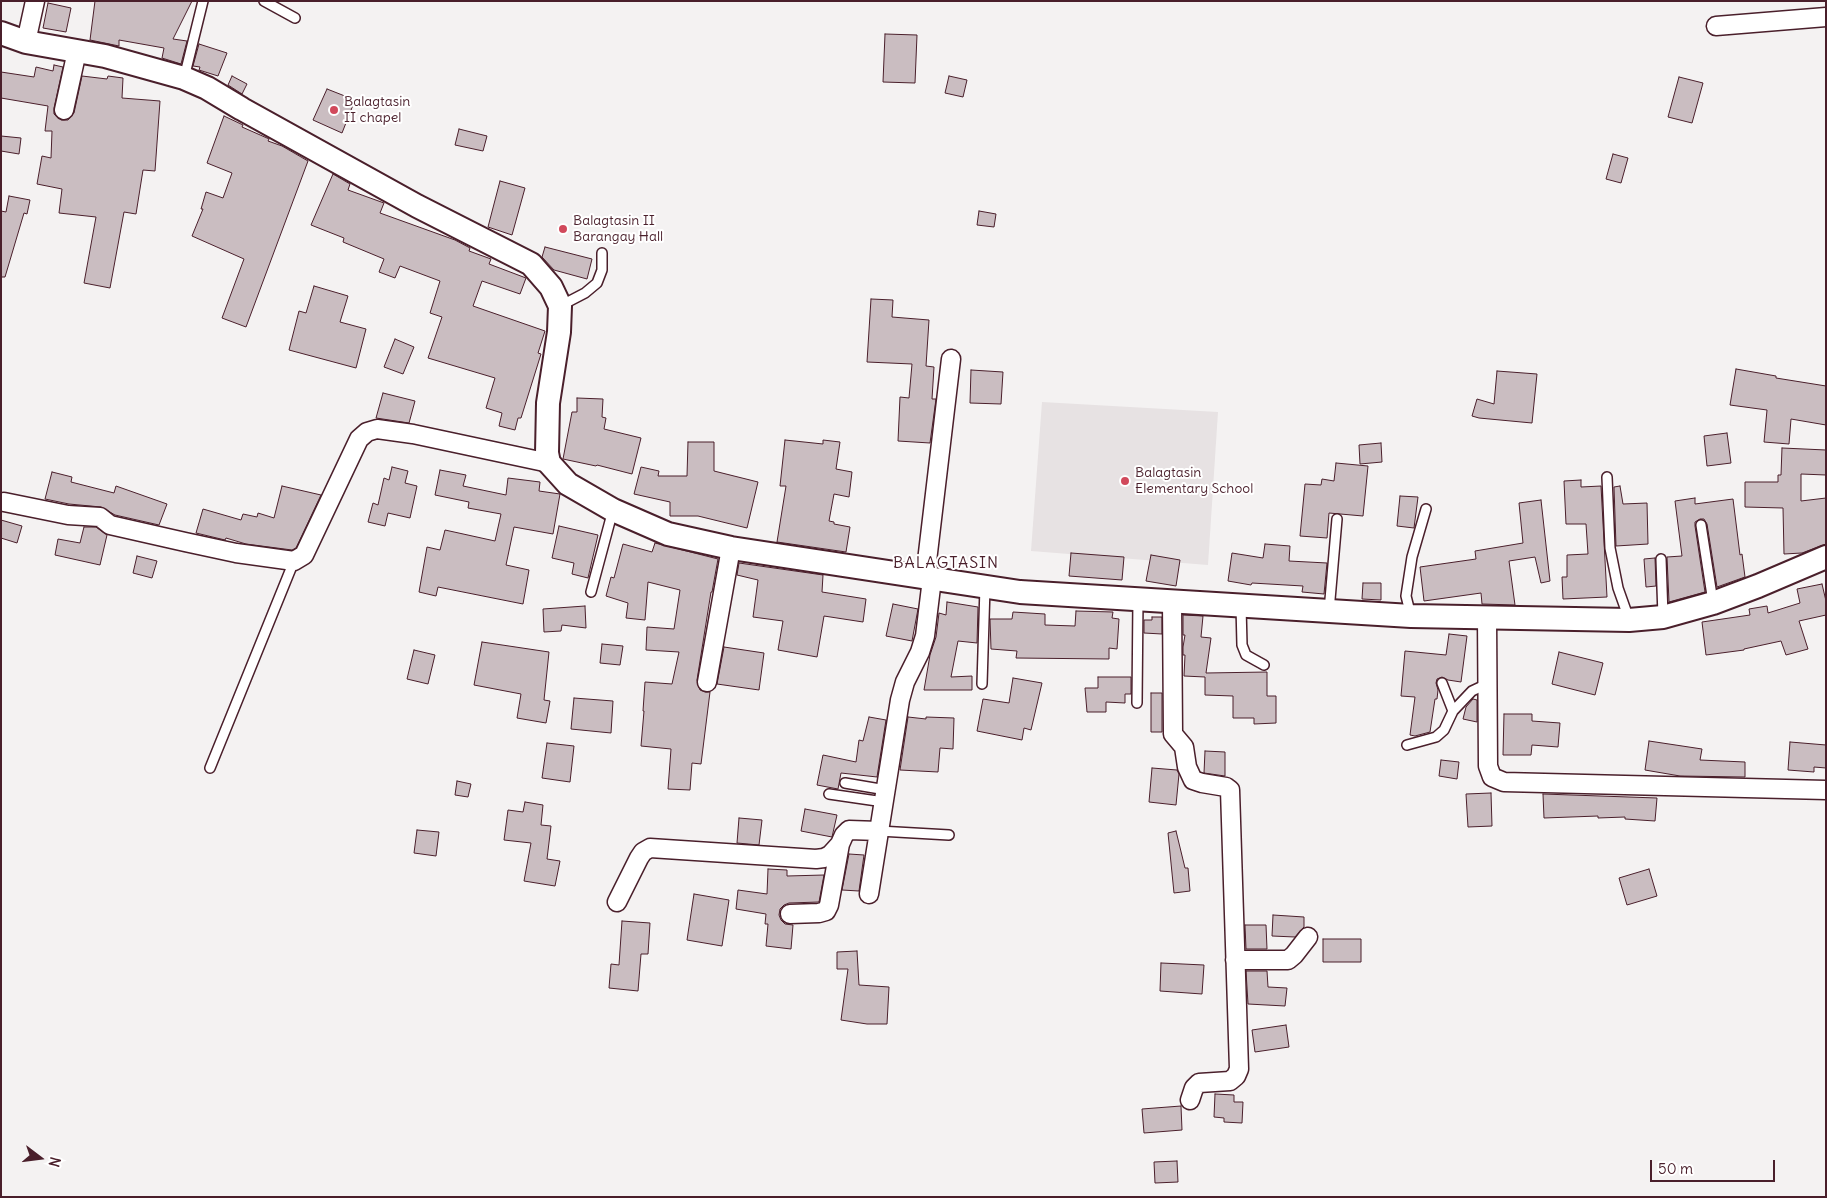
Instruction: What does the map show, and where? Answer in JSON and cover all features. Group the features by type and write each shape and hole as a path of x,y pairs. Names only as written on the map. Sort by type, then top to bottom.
{"street":[{"path":"26,42 36,1"},
{"path":"1716,26 1826,17"},
{"path":"1,33 26,42 105,56 184,78 207,88 417,206 531,264 551,287 560,306 559,332 548,403 547,453 549,463 568,484 613,510 668,534 731,548 1020,592 1411,616 1629,620 1663,617 1713,604 1826,556"},
{"path":"64,110 77,51"},
{"path":"869,894 900,700 905,682 920,652 925,636 951,359"},
{"path":"4,502 68,515 100,517 110,525 147,534 236,553 294,561 304,555 359,439 368,432 377,429 413,434 549,463"},
{"path":"707,682 731,548"},
{"path":"1172,601 1173,734 1184,748 1186,767 1194,780 1226,787 1230,790 1239,1070 1230,1081 1199,1083 1194,1088 1190,1100"},
{"path":"1487,617 1488,766 1492,777 1504,782 1826,790"},
{"path":"790,914 826,911 829,905 840,844 844,835 849,830 879,831"},
{"path":"617,902 639,858 643,852 650,848 816,859 830,855 840,844"},
{"path":"1235,960 1288,960 1308,937"}],"lane":[{"path":"184,78 203,1"},
{"path":"264,1 295,18"},
{"path":"560,306 585,293 597,282 602,270 602,253"},
{"path":"1607,477 1610,548 1618,588 1629,620"},
{"path":"1411,616 1406,596 1412,558 1426,509"},
{"path":"591,592 613,510"},
{"path":"1328,611 1337,519"},
{"path":"1701,525 1713,604"},
{"path":"1661,559 1663,617"},
{"path":"210,768 294,561"},
{"path":"982,684 985,587"},
{"path":"1137,703 1138,598"},
{"path":"1241,606 1242,645 1246,655 1264,665"},
{"path":"1442,683 1453,711"},
{"path":"1407,745 1436,737 1444,730 1453,711 1472,691 1487,684"},
{"path":"845,783 885,796"},
{"path":"829,794 885,796"},
{"path":"879,831 949,835"}],"shaded area":[{"name":"Balagtasin Elementary School","path":"1042,402 1218,412 1208,565 1031,551"}],"building":[{"path":"95,1 192,1 173,39 187,41 181,64 162,58 164,48 119,40 119,46 90,40"},
{"path":"48,3 71,8 66,32 43,28"},
{"path":"885,34 917,35 915,83 883,82"},
{"path":"199,44 227,53 218,76 199,70 200,67 193,66"},
{"path":"54,65 63,67 54,108 54,114 61,120 68,120 74,113 82,76 107,79 108,76 123,78 122,98 160,101 155,171 143,170 136,214 124,212 110,288 84,283 96,217 59,213 62,189 37,184 42,156 51,158 52,131 45,131 48,106 1,98 1,72 34,77 36,67 53,71"},
{"path":"232,76 247,84 242,94 228,85"},
{"path":"949,76 967,80 963,97 945,93"},
{"path":"1679,77 1703,83 1692,123 1668,117"},
{"name":"Balagtasin II chapel","path":"327,89 355,100 342,133 313,120"},
{"path":"224,116 308,161 246,327 222,318 244,259 192,236 203,209 201,209 206,192 223,198 232,173 207,163"},
{"path":"459,129 487,136 483,151 455,145"},
{"path":"1,136 21,138 19,154 1,151"},
{"path":"1613,154 1628,158 1621,183 1606,179"},
{"path":"333,174 350,184 348,190 384,203 380,213 455,240 470,248 469,251 491,259 489,264 526,278 520,294 482,281 473,306 545,331 538,353 541,354 521,418 518,418 515,430 499,426 502,413 486,408 495,378 428,358 442,317 430,313 440,281 400,266 395,278 379,272 384,259 343,242 344,238 311,225"},
{"path":"500,181 525,188 512,235 488,227"},
{"path":"9,196 30,200 27,214 24,213 5,277 1,277 1,211 6,212"},
{"path":"979,211 996,214 994,227 977,225"},
{"path":"545,247 592,259 587,279 554,270 542,257"},
{"path":"314,286 348,296 340,322 366,329 356,368 289,350 299,311 306,313"},
{"path":"871,299 893,300 892,317 929,320 926,366 934,367 932,399 936,399 930,443 898,441 900,397 909,398 912,364 867,362"},
{"path":"395,339 414,347 403,374 384,367"},
{"path":"1736,369 1826,386 1826,425 1791,419 1789,444 1764,442 1767,410 1730,405"},
{"path":"971,370 1003,372 1001,404 970,403"},
{"path":"1497,371 1537,374 1532,423 1472,416 1477,399 1494,404"},
{"path":"383,393 415,401 409,423 376,418"},
{"path":"577,398 603,399 602,417 606,418 604,429 641,438 632,474 563,459 572,412 577,412"},
{"path":"1727,433 1731,463 1707,466 1704,436"},
{"path":"785,440 823,444 823,440 840,442 836,469 852,472 849,497 834,494 829,521 834,522 834,524 850,527 846,552 777,542 786,486 780,486"},
{"path":"688,442 714,442 714,471 758,482 747,528 698,516 670,516 670,502 634,494 641,467 659,471 658,476 687,476"},
{"path":"1381,443 1382,462 1360,464 1359,445"},
{"path":"1782,448 1826,450 1826,475 1801,474 1801,501 1826,498 1826,544 1802,553 1784,554 1783,508 1745,507 1745,482 1778,482 1778,475 1781,475"},
{"path":"1336,463 1368,466 1363,516 1329,513 1327,538 1300,536 1305,484 1321,485 1322,479 1334,481"},
{"path":"392,467 408,471 405,483 417,486 410,518 388,513 385,526 368,522 373,503 378,505 384,478 389,480"},
{"path":"440,470 466,475 463,486 506,495 508,478 540,482 539,491 560,494 553,534 514,527 506,565 529,570 523,604 438,587 436,596 419,592 427,547 440,550 445,530 495,541 501,514 468,508 469,502 435,495"},
{"path":"52,472 72,477 71,482 114,493 116,486 167,504 159,525 115,515 101,507 69,504 45,499"},
{"path":"1581,480 1581,487 1601,486 1607,597 1563,599 1562,577 1567,577 1567,555 1588,554 1586,524 1566,524 1564,481"},
{"path":"282,486 321,495 296,548 292,550 246,544 226,538 225,540 196,533 203,509 241,520 243,514 257,517 258,513 274,518"},
{"path":"1620,486 1623,504 1647,503 1648,544 1616,546 1614,487"},
{"path":"1400,496 1418,497 1414,528 1397,526"},
{"path":"1695,498 1695,504 1733,499 1740,555 1742,554 1745,577 1717,587 1707,524 1704,519 1700,519 1695,522 1695,526 1705,592 1669,602 1667,557 1682,556 1675,501"},
{"path":"1541,500 1550,581 1541,583 1535,557 1509,561 1515,605 1482,604 1481,593 1424,601 1420,567 1476,559 1475,551 1523,543 1519,503"},
{"path":"1,520 22,526 17,543 1,538"},
{"path":"559,526 598,535 588,578 572,574 574,563 552,558"},
{"path":"84,527 96,527 107,535 100,565 55,555 58,539 80,543"},
{"path":"655,543 718,559 697,680 700,690 710,692 701,764 692,763 690,790 668,789 671,749 641,746 645,682 672,684 679,652 646,650 647,627 674,629 680,590 648,582 645,620 626,618 628,603 606,596 611,577 614,578 623,544 652,552"},
{"path":"1265,544 1290,546 1289,561 1327,563 1324,594 1302,592 1303,586 1252,583 1251,585 1228,581 1232,553 1263,558"},
{"path":"1071,553 1124,557 1122,580 1069,576"},
{"path":"1151,555 1180,560 1176,586 1146,581"},
{"path":"137,556 157,561 152,578 133,573"},
{"path":"1655,558 1656,586 1646,587 1644,559"},
{"path":"739,563 823,575 822,592 866,599 863,622 824,616 817,657 778,650 783,621 753,617 758,580 737,575"},
{"path":"1363,583 1381,583 1381,600 1362,599"},
{"path":"1822,584 1826,601 1826,615 1799,621 1808,649 1786,655 1781,641 1744,650 1706,655 1702,622 1750,615 1749,609 1767,606 1768,613 1800,603 1797,589"},
{"path":"947,602 978,607 977,643 958,641 951,677 972,676 972,690 924,690 930,655 936,637 939,613 946,615"},
{"path":"893,604 918,609 912,641 886,636"},
{"path":"585,606 586,628 562,625 561,631 544,632 543,609"},
{"path":"1076,611 1113,612 1112,618 1119,619 1117,649 1109,648 1109,659 1016,658 1017,651 991,649 990,619 1012,619 1013,612 1045,614 1045,625 1075,626"},
{"path":"1183,615 1203,616 1201,637 1211,638 1206,673 1267,672 1267,696 1276,696 1276,723 1254,724 1254,718 1233,718 1233,696 1205,695 1205,677 1184,676 1185,655 1183,655 1183,647 1185,635 1183,635"},
{"path":"1152,617 1162,617 1162,634 1144,633 1144,620 1152,620"},
{"path":"1449,634 1467,636 1461,682 1442,677 1437,679 1437,699 1435,699 1430,732 1415,736 1410,735 1415,697 1401,696 1405,651 1446,655"},
{"path":"482,642 549,652 544,700 550,701 546,723 517,718 521,694 474,685"},
{"path":"602,644 623,646 620,665 600,663"},
{"path":"724,647 764,653 759,690 717,684"},
{"path":"414,650 435,655 428,684 407,679"},
{"path":"1559,652 1603,663 1595,695 1552,684"},
{"path":"1098,677 1131,677 1131,694 1125,694 1125,703 1106,702 1106,712 1087,712 1085,688 1098,688"},
{"path":"1013,678 1042,683 1031,730 1024,728 1022,740 977,731 983,699 1009,703"},
{"path":"1151,693 1162,693 1162,732 1151,732"},
{"path":"574,698 613,701 611,733 571,729"},
{"path":"1473,699 1477,700 1477,722 1463,719 1466,707"},
{"path":"1504,714 1532,714 1532,721 1560,723 1558,747 1532,745 1531,755 1503,755"},
{"path":"869,717 886,720 877,777 841,773 838,789 817,785 823,755 856,762 859,740 863,741"},
{"path":"908,717 926,719 926,717 954,718 953,749 940,748 938,772 900,770"},
{"path":"1649,741 1702,749 1700,760 1745,762 1745,777 1680,776 1645,770"},
{"path":"1790,742 1826,745 1826,768 1814,767 1814,772 1788,770"},
{"path":"547,743 574,746 570,782 542,778"},
{"path":"1205,751 1225,752 1225,776 1204,773"},
{"path":"1441,760 1459,762 1457,779 1439,776"},
{"path":"1152,768 1177,770 1179,774 1176,805 1149,802"},
{"path":"457,781 471,784 468,797 455,795"},
{"path":"1491,793 1492,826 1468,827 1466,794"},
{"path":"1543,794 1657,798 1655,821 1625,819 1625,817 1598,818 1598,816 1544,818"},
{"path":"525,802 543,805 541,825 551,826 547,859 560,861 555,886 524,881 531,843 504,840 508,810 523,812"},
{"path":"805,809 837,815 832,837 801,831"},
{"path":"739,818 762,820 759,845 737,843"},
{"path":"417,830 439,832 436,856 414,853"},
{"path":"1176,831 1185,868 1188,868 1190,891 1174,893 1168,833"},
{"path":"849,854 864,855 859,891 842,890"},
{"path":"768,869 787,870 787,876 824,875 819,902 789,903 780,909 779,915 781,920 785,924 793,925 791,949 766,946 768,924 765,924 766,914 736,909 738,890 767,894"},
{"path":"1649,869 1657,896 1627,905 1619,878"},
{"path":"694,894 729,900 722,946 687,940"},
{"path":"1273,915 1304,917 1304,927 1295,937 1272,936"},
{"path":"622,921 650,923 648,954 641,954 638,991 609,988 611,964 619,965"},
{"path":"1245,925 1266,925 1267,949 1246,949"},
{"path":"1323,939 1361,939 1361,962 1323,962"},
{"path":"857,951 859,985 889,987 887,1024 867,1024 841,1020 848,969 837,969 837,952"},
{"path":"1161,963 1204,965 1202,994 1160,991"},
{"path":"1246,971 1267,971 1268,987 1287,988 1285,1006 1248,1004"},
{"path":"1286,1025 1289,1047 1255,1052 1252,1030"},
{"path":"1215,1094 1234,1095 1234,1102 1243,1102 1242,1123 1224,1122 1224,1118 1214,1117"},
{"path":"1181,1106 1182,1130 1144,1133 1142,1109"},
{"path":"1177,1161 1178,1182 1155,1183 1154,1162"}],"place":[{"name":"Balagtasin II chapel","path":"334,110"},
{"name":"Balagtasin II Barangay Hall","path":"563,229"},
{"name":"Balagtasin Elementary School","path":"1125,481"}],"district":[{"name":"BALAGTASIN","path":"946,563"}]}
